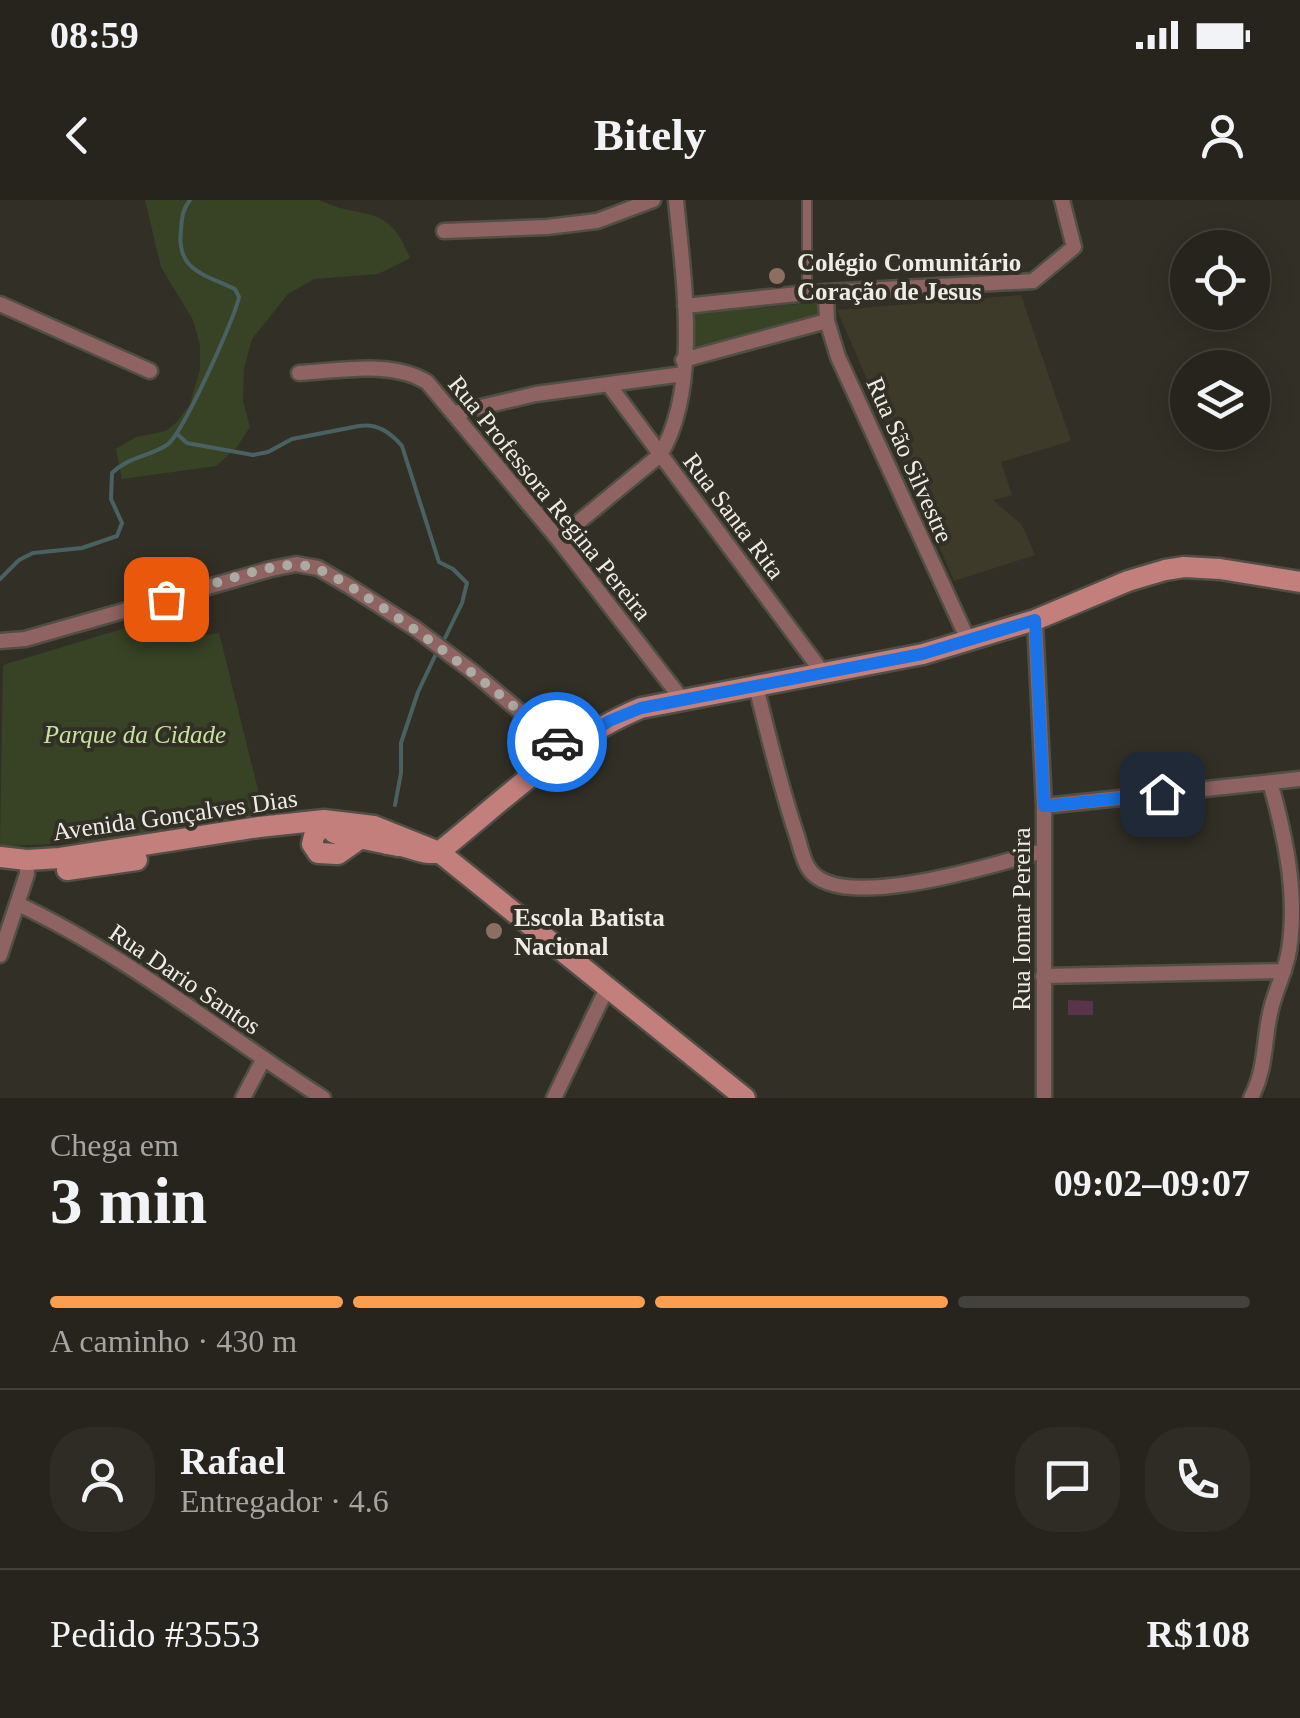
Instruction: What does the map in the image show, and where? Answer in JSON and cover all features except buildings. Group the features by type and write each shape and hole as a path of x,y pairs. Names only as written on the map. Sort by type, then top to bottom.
{"main road":[{"path":"387,844 404,845 428,854 439,852 566,750 609,721 641,708 868,666 969,642 1035,620 1128,581 1184,567 1300,582"},
{"name":"Avenida Gonçalves Dias","path":"0,870 291,822 324,820 363,831 432,861 745,1098"},
{"name":"Avenida Gonçalves Dias","path":"0,857 28,867 102,866 272,836 316,833 326,825 397,832 439,852 729,1098"},
{"path":"316,833 312,839 314,848 328,856 338,854 363,831"}],"street":[{"path":"444,230 597,222 653,200"},
{"path":"558,539 660,455 670,440 683,367 685,306 676,200"},
{"path":"685,306 807,293 1033,281 1074,247 1062,200"},
{"name":"Rua São Silvestre","path":"826,292 828,321 838,357 969,642"},
{"path":"0,304 150,371"},
{"path":"455,413 518,397 609,385 683,367 828,321"},
{"name":"Rua Professora Regina Pereira","path":"298,373 406,372 427,382 558,539 682,698"},
{"name":"Rua Santa Rita","path":"609,385 823,673"},
{"path":"0,642 25,640 271,569 296,564 318,568 416,629 566,750"},
{"name":"Rua Iomar Pereira","path":"1035,620 1044,806 1044,1098"},
{"path":"756,686 790,815 810,871 820,879 834,885 884,888 1043,852"},
{"path":"1044,806 1300,779"},
{"path":"1250,1098 1264,1068 1271,1010 1284,971 1290,932 1294,860 1270,782"},
{"path":"0,955 28,867"},
{"name":"Rua Dario Santos","path":"18,904 147,976 262,1060 323,1098"},
{"path":"1044,976 1284,971"},
{"path":"554,1098 605,990"},
{"path":"243,1098 262,1060"}],"lane":[{"path":"807,200 807,293"}],"shaded area":[{"path":"1021,295 1071,441 1001,462 1012,495 993,500 1022,525 1035,555 954,581 837,310"}],"green space":[{"path":"145,200 319,200 383,220 393,228 410,258 378,274 314,279 288,294 252,339 244,368 243,401 250,427 237,447 216,466 122,479 116,449 136,437 166,431 177,422 190,404 200,369 200,345 193,320 161,267"},
{"path":"818,302 820,317 695,350 693,314"},
{"name":"Parque da Cidade","path":"168,615 179,639 219,633 264,814 133,836 0,846 3,665"}],"waterway":[{"path":"0,579 19,560 33,553 82,548 117,536 122,523 111,499 112,473 167,445 195,399 239,297 235,289 194,269 183,254 182,218 190,200"},
{"path":"177,434 187,443 253,455 292,439 359,426 377,427 388,433 402,446 439,562 467,583 445,638"},
{"path":"395,805 401,743 435,656"}],"way so far":[{"path":"166,599 271,569 296,564 318,568 416,629 557,742"}],"place":[{"name":"Colégio Comunitário Coração de Jesus","path":"777,276"},
{"name":"Escola Batista Nacional","path":"494,931"}],"route":[{"path":"557,742 566,750 609,721 641,708 922,654 1035,620 1044,806 1162,794"}]}
